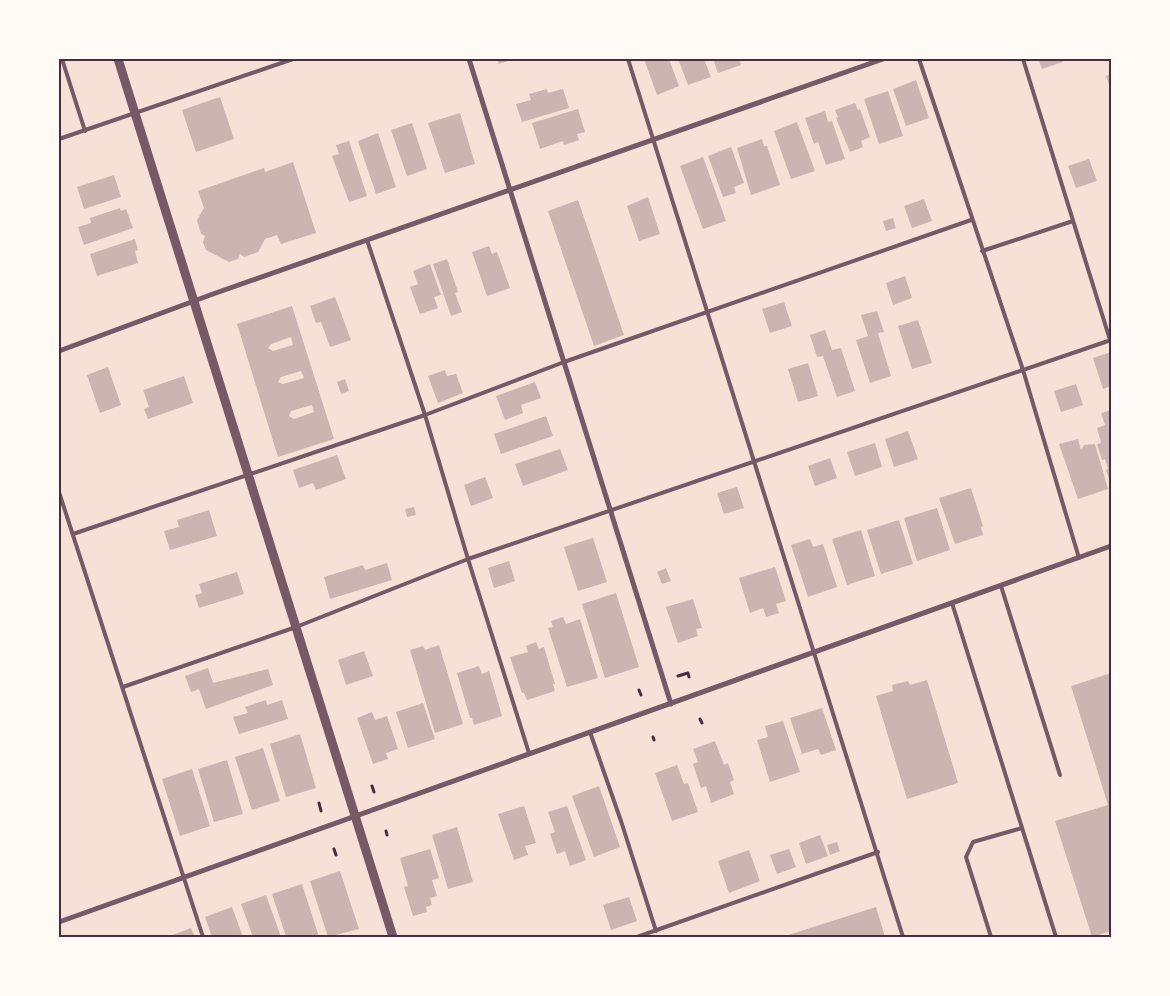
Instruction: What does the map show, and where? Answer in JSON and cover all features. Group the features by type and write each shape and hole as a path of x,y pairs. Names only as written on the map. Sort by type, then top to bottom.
{"street":[{"path":"118,59 393,937"},
{"path":"469,59 671,704"},
{"path":"59,352 194,301 882,59"},
{"path":"59,922 1111,546"}],"lane":[{"path":"62,59 85,131"},
{"path":"59,140 293,59"},
{"path":"628,59 755,462 812,653 878,852 903,937"},
{"path":"919,59 971,220 1023,370 1079,558"},
{"path":"123,687 296,627 468,559 611,512 1111,340 1023,59"},
{"path":"72,534 425,415 564,362 971,220"},
{"path":"982,251 1073,220"},
{"path":"367,240 425,415 529,753"},
{"path":"59,492 203,937"},
{"path":"1001,586 1060,775"},
{"path":"952,603 1056,937"},
{"path":"590,732 656,931"},
{"path":"990,937 966,857 973,842 1022,828"},
{"path":"637,937 878,852"}],"path":[{"path":"678,676 688,673 689,677"},
{"path":"639,690 641,695"},
{"path":"372,786 374,792"},
{"path":"318,803 321,811"},
{"path":"386,831 388,836"},
{"path":"334,850 336,855"}],"building":[{"path":"497,59 514,59 499,64"},
{"path":"644,59 669,59 679,86 657,95"},
{"path":"678,59 704,59 711,77 688,85"},
{"path":"713,59 739,59 741,65 718,73"},
{"path":"1038,59 1062,59 1063,62 1042,69"},
{"path":"1111,74 1111,90 1106,76"},
{"path":"916,80 929,118 906,126 893,89"},
{"path":"547,89 548,93 563,89 569,108 522,122 516,104 531,100 529,94"},
{"path":"888,91 903,136 879,144 864,99"},
{"path":"220,97 234,139 196,152 182,110"},
{"path":"855,103 858,110 860,109 870,137 861,141 863,147 850,152 836,118 838,117 835,110"},
{"path":"578,109 585,132 577,134 579,140 564,145 563,141 540,149 532,123"},
{"path":"825,111 828,122 832,121 845,159 826,165 818,142 814,144 805,118"},
{"path":"460,113 475,164 445,173 428,123"},
{"path":"797,122 815,171 791,179 774,131"},
{"path":"412,123 427,169 407,176 391,130"},
{"path":"378,133 396,187 376,194 358,141"},
{"path":"762,139 764,146 767,146 780,185 751,195 737,148"},
{"path":"349,141 367,196 349,202 332,156 339,154 336,145"},
{"path":"731,147 744,183 734,187 736,193 723,197 708,156"},
{"path":"703,157 726,221 703,229 680,166"},
{"path":"1089,159 1097,181 1076,188 1068,166"},
{"path":"293,162 316,233 281,244 277,235 265,239 258,252 244,257 240,254 238,259 229,262 206,250 203,242 205,236 201,234 197,220 204,208 198,191 264,168 265,172"},
{"path":"114,175 121,197 84,209 77,187"},
{"path":"648,197 660,234 639,241 627,206"},
{"path":"924,199 932,221 912,228 904,206"},
{"path":"578,200 624,335 594,346 548,211"},
{"path":"120,208 121,211 126,209 133,228 84,245 78,227 91,223 90,218"},
{"path":"893,218 896,228 886,231 883,221"},
{"path":"135,239 138,250 135,251 138,263 97,276 90,254"},
{"path":"489,246 492,254 497,252 510,288 487,296 472,252"},
{"path":"447,259 458,292 455,293 462,312 451,316 433,264"},
{"path":"430,264 441,295 434,297 438,308 420,314 410,287 418,284 413,271"},
{"path":"905,276 912,298 893,305 886,283"},
{"path":"335,297 351,340 330,347 321,322 316,323 310,306"},
{"path":"784,302 792,326 770,333 762,309"},
{"path":"292,306 334,439 278,457 237,324","holes":["291,337 293,345 273,351 268,348 271,344","301,371 304,378 283,384 278,382 281,377","312,405 314,412 294,419 289,416 291,411"]},
{"path":"877,311 884,332 878,333 891,376 870,383 856,340 868,336 861,315"},
{"path":"918,320 932,363 912,369 898,326"},
{"path":"825,330 832,350 841,348 855,391 837,397 823,356 817,357 810,335"},
{"path":"1111,352 1111,386 1103,389 1093,358"},
{"path":"808,363 818,396 798,402 788,369"},
{"path":"108,367 121,405 100,413 87,375"},
{"path":"445,370 447,376 456,374 463,393 438,403 428,376"},
{"path":"184,376 193,403 148,419 144,409 149,407 143,390"},
{"path":"345,379 349,391 341,394 337,382"},
{"path":"535,382 541,398 521,405 523,413 505,420 496,396"},
{"path":"1076,384 1083,405 1061,412 1054,391"},
{"path":"1111,410 1111,485 1105,459 1102,460 1097,444 1101,443 1097,428 1105,425 1101,413"},
{"path":"546,416 553,436 501,454 494,434"},
{"path":"908,431 918,459 894,467 885,439"},
{"path":"1078,439 1081,450 1084,445 1095,444 1108,489 1078,499 1059,444"},
{"path":"875,443 882,467 855,476 847,452"},
{"path":"560,449 568,470 523,486 515,464"},
{"path":"337,455 346,479 316,490 313,483 299,488 293,470"},
{"path":"830,458 837,478 815,486 808,466"},
{"path":"485,477 493,498 471,506 464,485"},
{"path":"737,487 744,508 724,514 717,493"},
{"path":"971,488 983,526 981,527 983,535 955,544 939,498"},
{"path":"414,507 416,515 407,517 405,509"},
{"path":"937,508 950,550 917,561 904,518"},
{"path":"209,510 217,536 170,550 164,531 179,527 177,520"},
{"path":"899,520 913,564 881,574 867,530"},
{"path":"861,530 875,576 847,585 832,539"},
{"path":"593,538 607,582 578,591 564,547"},
{"path":"810,539 813,547 823,544 837,587 808,597 791,545"},
{"path":"509,561 515,581 494,588 488,568"},
{"path":"387,563 392,580 330,599 324,577 363,565 365,570"},
{"path":"775,567 786,601 776,604 779,613 766,617 763,608 750,613 739,578"},
{"path":"666,568 671,581 662,584 657,572"},
{"path":"237,572 244,594 199,608 195,595 202,593 199,584"},
{"path":"616,593 639,667 605,678 582,604"},
{"path":"693,599 702,628 696,629 698,636 678,643 666,607"},
{"path":"563,617 566,624 580,619 598,678 567,687 548,628 553,627 551,621"},
{"path":"536,642 539,649 544,647 555,684 553,684 555,691 527,700 524,693 522,693 510,657 528,652 526,646"},
{"path":"439,645 463,724 435,733 410,650 423,646 425,650"},
{"path":"364,651 373,676 346,685 338,660"},
{"path":"479,666 482,674 489,671 502,716 474,725 472,718 470,718 457,673"},
{"path":"208,668 213,683 268,669 273,685 206,709 199,689 191,692 185,676"},
{"path":"1111,673 1111,931 1092,937 1055,821 1108,805 1071,686"},
{"path":"927,680 958,783 907,799 876,696 893,691 892,685 908,681 910,685"},
{"path":"266,700 267,705 282,700 288,719 239,734 233,717 248,713 245,707"},
{"path":"423,703 435,739 408,748 396,712"},
{"path":"822,708 836,750 821,755 818,749 802,754 790,718"},
{"path":"372,712 375,720 387,716 398,749 386,753 388,759 373,764 357,718"},
{"path":"783,721 800,772 770,782 757,740 768,737 765,726"},
{"path":"300,734 316,788 286,797 270,744"},
{"path":"715,741 724,765 728,763 734,780 730,782 734,794 711,803 706,786 701,788 693,764 698,762 693,749"},
{"path":"263,748 280,801 252,810 235,757"},
{"path":"227,760 243,814 214,822 198,769"},
{"path":"677,765 684,784 688,783 698,812 672,821 655,773"},
{"path":"192,769 210,826 180,836 162,779"},
{"path":"599,786 620,847 594,857 572,796"},
{"path":"524,806 536,843 525,846 528,855 514,860 498,814"},
{"path":"567,806 586,860 570,866 565,851 557,854 550,834 555,832 548,812"},
{"path":"457,827 473,882 448,889 432,835"},
{"path":"820,835 828,856 806,864 799,843"},
{"path":"837,842 840,851 830,855 827,845"},
{"path":"430,849 439,878 432,880 437,896 430,898 432,905 426,907 427,912 413,916 404,887 408,886 400,858"},
{"path":"789,849 796,867 777,874 770,855"},
{"path":"749,850 760,881 729,893 718,861"},
{"path":"340,871 359,929 328,937 310,881"},
{"path":"302,884 319,937 286,937 272,894"},
{"path":"266,895 281,937 253,937 241,904"},
{"path":"629,897 637,921 611,930 603,905"},
{"path":"232,907 243,937 212,937 205,917"},
{"path":"876,907 885,937 782,937"},
{"path":"191,928 195,937 167,937"}]}
